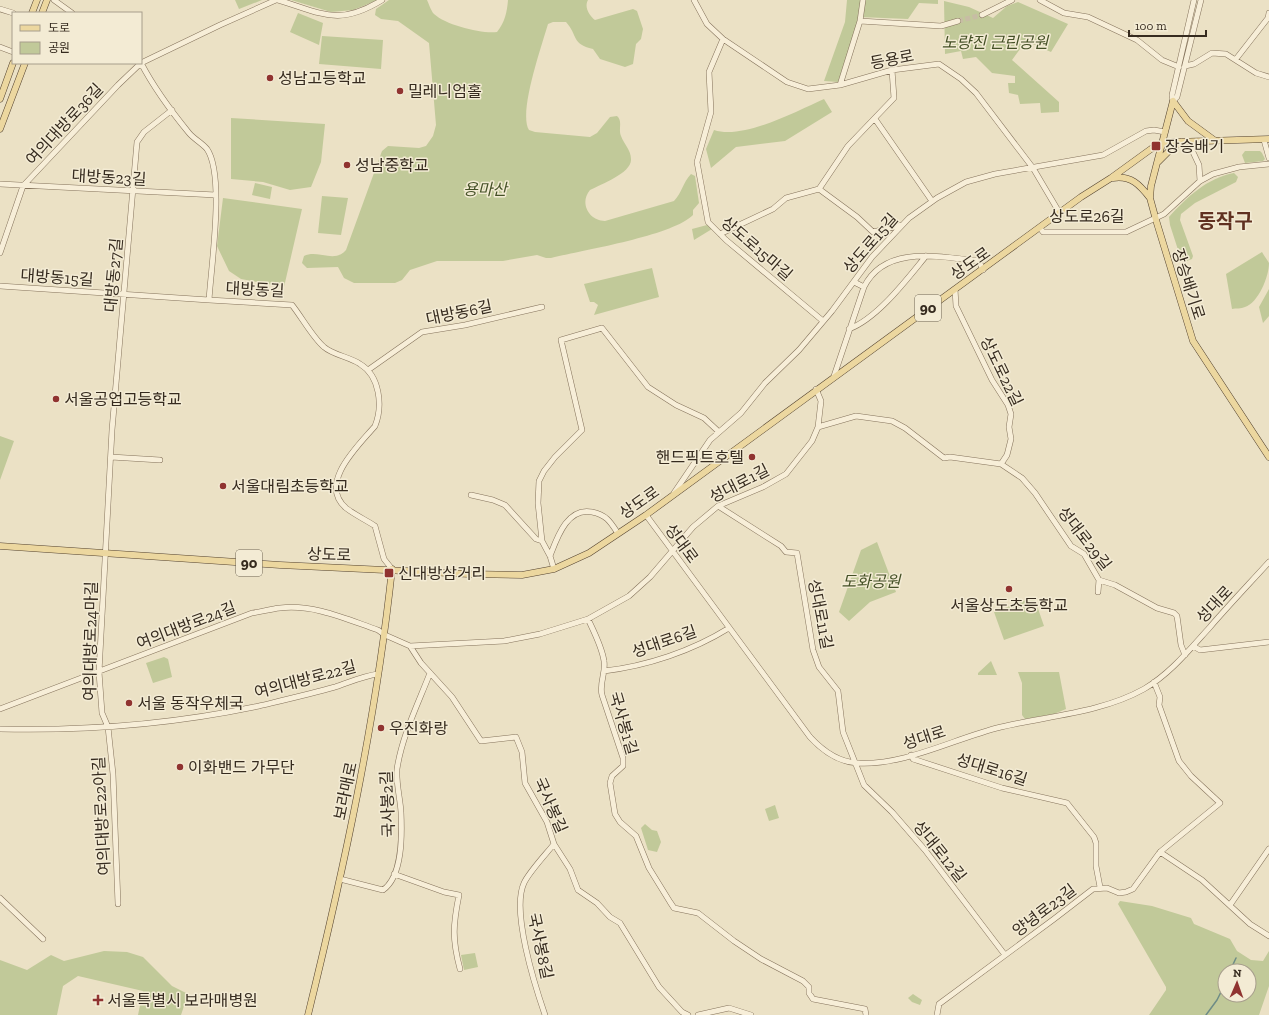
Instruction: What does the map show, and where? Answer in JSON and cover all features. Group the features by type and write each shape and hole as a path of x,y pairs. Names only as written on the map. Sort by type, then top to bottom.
{"main road":[{"path":"32,12 37,0"},
{"path":"42,12 47,0"},
{"path":"0,99 13,64"},
{"path":"0,129 25,64"},
{"path":"1173,101 1188,121 1214,140"},
{"name":"장승배기로","path":"1173,101 1156,167 1150,198 1193,340 1269,457"},
{"name":"상도로","path":"0,546 280,565 522,575 554,569 589,553 618,532 646,515 816,389 983,270 1059,212 1111,178 1151,149 1162,144 1181,142 1214,140 1267,140"},
{"path":"1156,167 1160,158 1181,142"},
{"path":"1111,178 1119,177 1133,180 1150,198"},
{"name":"보라매로","path":"308,1015 340,879 366,750 385,635 392,569"}],"street":[{"path":"54,0 71,12"},
{"name":"여의대방로36길","path":"142,63 220,25 277,0 334,17 349,15 361,11 382,0"},
{"name":"등용로","path":"694,0 708,24 723,39 787,82 808,89 840,85 892,70 939,64 961,79 976,93 1033,168 1059,212"},
{"path":"840,85 860,21 863,0"},
{"path":"982,15 1012,0"},
{"path":"1040,0 1064,13 1088,17 1138,40 1162,60 1179,67"},
{"name":"장승배기로","path":"1194,0 1172,95 1173,101 1178,97 1201,0"},
{"path":"0,9 12,13"},
{"path":"1236,59 1268,18 1269,13"},
{"path":"860,21 941,26 958,21"},
{"name":"상도로15마길","path":"723,39 709,72 711,112 697,162 708,222 720,234 823,321"},
{"path":"0,47 12,52"},
{"path":"1185,66 1194,64 1212,53 1226,54 1236,59 1256,74 1269,77"},
{"name":"여의대방로36길","path":"23,186 118,85 140,64"},
{"name":"대방동길","path":"142,64 150,81 172,110 194,138 207,149 216,171 216,195 209,300 292,304 324,347 361,364 368,370"},
{"path":"720,234 773,209 786,198 819,189 848,146 894,98 892,70"},
{"name":"대방동27길","path":"106,553 107,510 118,358 125,295 137,142 144,132 172,110"},
{"path":"875,119 932,202"},
{"name":"상도로15길","path":"674,493 710,440 740,413 765,383 799,350 854,282 872,257 909,218 932,202 966,182 995,174 1103,155 1146,132 1154,130 1165,132"},
{"path":"1267,140 1269,158"},
{"path":"1193,142 1192,150 1199,164 1200,181"},
{"path":"1156,220 1200,181 1223,170 1269,164"},
{"name":"대방동23길","path":"0,184 216,195"},
{"path":"0,253 23,186"},
{"path":"819,189 857,217 873,232 902,225"},
{"name":"상도로26길","path":"1040,228 1043,232 1126,232 1156,220"},
{"path":"834,376 864,287 867,281 883,265 912,255 979,261 983,270"},
{"path":"849,329 867,318 894,294 926,256"},
{"path":"854,282 864,287"},
{"name":"대방동15길","path":"0,286 209,300"},
{"name":"상도로22길","path":"955,289 956,306 992,380 1008,405 1011,414 1009,427 1011,439 1007,455 1001,464"},
{"name":"대방동6길","path":"368,370 422,332 465,325 542,307"},
{"path":"554,569 550,556 542,542 538,489 539,481 544,471 582,430 561,340 602,328 648,387 676,405 704,418 719,432"},
{"path":"368,370 376,386 380,403 378,419 375,426 342,466 337,478 337,491 345,507 375,526 384,559 392,569"},
{"name":"성대로1길","path":"588,619 629,596 650,577 693,527 718,506 763,487 786,474 812,442 818,427 821,401 816,389"},
{"name":"성대로29길","path":"818,427 856,416 892,421 905,428 944,458 950,457 1001,464 1022,478 1035,493 1072,546 1084,554 1099,580 1115,585 1157,608 1174,613 1177,616 1181,645 1185,655"},
{"path":"111,458 160,460"},
{"path":"471,495 494,500 505,505 536,540 542,542"},
{"name":"성대로11길","path":"718,506 781,546 786,552 797,553 813,650 819,667 838,691 843,732 855,763"},
{"path":"550,556 557,538 570,518 583,512 603,515 608,518 618,532"},
{"name":"성대로","path":"646,515 671,551 810,737 824,750 842,759 855,763 873,763 911,755 1000,727 1086,710 1128,696 1154,682 1185,655 1269,562"},
{"name":"여의대방로24마길","path":"106,553 99,672 102,713 108,728"},
{"path":"1098,592 1099,580"},
{"name":"여의대방로24길","path":"0,709 252,613 280,608 304,608 324,611 378,630 385,635"},
{"path":"385,635 410,646 504,641 540,634 588,619"},
{"name":"국사봉1길","path":"588,619 604,660 604,671 600,687 623,758 623,766 612,776 610,783 615,814 620,822 636,836 648,868 674,908 698,913 734,941 761,959 803,981 809,987 809,993 813,999 865,1009 866,1015"},
{"name":"성대로6길","path":"604,671 642,664 686,649 710,640 729,628"},
{"path":"1193,646 1200,650 1269,642"},
{"name":"국사봉길","path":"410,646 412,652 452,697 481,741 516,737 522,752 525,783 547,822 554,844 570,869 578,890 597,903 610,917 620,923 659,987 682,1012 688,1015"},
{"name":"국사봉2길","path":"340,879 383,890 390,885 399,860 401,838 401,812 397,782 398,768 403,744 430,673"},
{"name":"여의대방로22길","path":"0,728 108,728 181,719 257,706 336,687 368,675 378,674"},
{"name":"양녕로23길","path":"937,1015 939,1004 1093,889 1100,887 1119,893 1133,889 1160,852 1220,803 1191,776 1179,761 1159,706 1160,697 1154,682"},
{"name":"여의대방로22아길","path":"108,728 113,774 118,904"},
{"name":"성대로16길","path":"911,755 913,758 1002,788 1067,803 1094,837 1096,843 1096,866 1100,887"},
{"name":"성대로12길","path":"855,763 864,785 892,812 925,850 1005,955"},
{"name":"국사봉8길","path":"545,1015 529,963 519,910 524,882 554,844"},
{"path":"1230,905 1269,850"},
{"path":"1160,852 1202,880 1250,924 1269,936"},
{"path":"394,874 444,892 459,895 455,913 454,945 460,969"},
{"path":"0,898 43,939"},
{"path":"698,1015 729,1008 751,1015"}],"green space":[{"path":"235,0 262,0 239,9"},
{"path":"291,0 378,0 353,10 331,12"},
{"name":"용마산","path":"389,0 427,0 434,14 439,18 464,28 482,32 497,32 504,21 508,0 588,0 588,11 595,20 633,9 637,11 643,29 641,39 636,44 633,64 625,67 600,59 593,49 578,42 566,22 553,22 548,24 532,78 526,109 526,121 529,130 535,132 590,137 597,133 610,117 617,116 619,118 621,136 631,156 630,164 627,169 615,178 590,190 585,200 587,210 594,218 605,221 674,201 691,174 695,176 699,203 693,210 693,215 682,223 647,236 551,258 537,255 503,261 437,261 410,270 402,280 395,283 354,283 344,278 338,267 307,268 302,263 304,256 315,254 336,256 346,250 382,151 388,146 419,148 426,146 433,136 436,125 429,43 398,21 381,19 375,15 376,9"},
{"path":"847,0 938,0 938,4 919,3 908,19 860,17 838,82 824,81 845,22"},
{"name":"노량진 근린공원","path":"944,1 969,7 993,18 1007,6 1018,2 1068,24 1051,52 1026,41 1012,60 1059,102 1059,112 1041,113 1040,103 1020,104 1018,95 1009,93 1008,83 1015,83 1015,76 992,73 976,57 963,59 961,51 945,54"},
{"path":"298,13 323,23 319,45 290,32"},
{"path":"322,36 383,40 381,69 319,64"},
{"path":"824,99 832,112 785,141 736,147 711,168 706,149 714,130 726,132 754,128 785,117"},
{"path":"231,118 325,124 321,162 311,187 290,190 263,182 231,179"},
{"path":"1245,151 1260,151 1265,159 1263,161 1245,163 1242,155"},
{"path":"1234,173 1238,177 1236,182 1195,203 1181,214 1180,220 1193,256 1192,259 1184,262 1181,259 1170,225 1169,217 1198,189 1215,179"},
{"path":"255,183 272,187 270,199 252,195"},
{"path":"322,196 348,198 341,235 318,233"},
{"path":"223,198 302,209 284,287 241,279 229,271 217,246"},
{"path":"707,225 712,229 694,240 692,229"},
{"path":"1262,252 1269,263 1269,269 1262,289 1250,305 1243,308 1232,309 1226,274"},
{"path":"652,268 659,297 594,315 598,305 594,302 590,302 584,284"},
{"path":"1269,289 1269,316 1263,323 1259,307"},
{"path":"0,436 14,441 0,480"},
{"name":"도화공원","path":"877,542 896,592 870,602 849,621 839,612 861,550"},
{"path":"1034,597 1044,626 1004,640 994,612"},
{"path":"164,657 168,659 172,677 153,683 146,663"},
{"path":"991,661 997,675 978,675 978,673"},
{"path":"1018,672 1059,672 1066,709 1054,714 1025,719 1022,715 1022,683"},
{"path":"775,805 779,818 769,821 765,809"},
{"path":"645,824 652,830 657,831 661,842 657,852 648,850 641,828"},
{"path":"1120,901 1152,906 1191,918 1194,924 1230,939 1237,951 1251,960 1263,961 1269,951 1269,986 1259,1015 1149,1015 1166,990 1166,987 1118,904"},
{"path":"104,951 127,952 143,957 172,986 188,994 181,1015 138,1015 143,991 78,976 63,986 57,1015 0,1015 0,960 27,970 51,955 64,961"},
{"path":"475,953 478,967 464,970 461,955"},
{"path":"913,994 922,1000 920,1005 912,1002 908,998"}],"waterway":[{"path":"1234,963 1236,958"},
{"path":"1206,1015 1217,1000"}],"tunnel":[{"path":"958,21 982,15"}],"place":[{"name":"성남고등학교","path":"270,78"},
{"name":"밀레니엄홀","path":"400,91"},
{"name":"장승배기","path":"1156,146"},
{"name":"성남중학교","path":"347,165"},
{"name":"서울공업고등학교","path":"56,399"},
{"name":"핸드픽트호텔","path":"752,457"},
{"name":"서울대림초등학교","path":"223,486"},
{"name":"신대방삼거리","path":"389,573"},
{"name":"서울상도초등학교","path":"1009,589"},
{"name":"서울 동작우체국","path":"129,703"},
{"name":"우진화랑","path":"381,728"},
{"name":"이화밴드 가무단","path":"180,767"},
{"name":"서울특별시 보라매병원","path":"98,1000"}],"district":[{"name":"동작구","path":"1225,221"}]}
